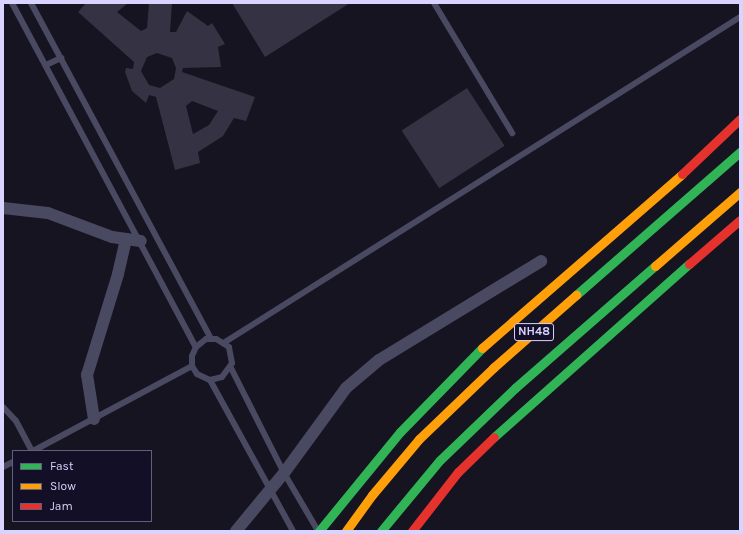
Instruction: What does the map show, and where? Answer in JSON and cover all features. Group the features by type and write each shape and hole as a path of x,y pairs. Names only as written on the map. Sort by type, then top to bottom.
{"main road":[{"path":"319,531 400,432 479,351 712,148 740,119"},
{"name":"NH48","path":"346,531 372,495 430,428 493,368 740,152"},
{"name":"NH48","path":"381,531 440,460 516,388 740,192"},
{"path":"412,531 458,472 529,404 740,220"}],"street":[{"path":"3,208 48,213 112,237 141,241"},
{"path":"94,418 87,375 118,274 126,239"},
{"path":"236,531 284,473 346,388 379,360 541,261"}],"lane":[{"path":"12,3 141,241 196,347"},
{"path":"31,3 211,338 224,342 231,352 231,368 284,473 319,531"},
{"path":"434,3 512,133"},
{"path":"224,342 740,17"},
{"path":"46,65 61,58"},
{"path":"211,338 196,347 192,356 192,366 197,374 210,380 293,531"},
{"path":"35,450 192,366"},
{"path":"210,380 222,377 231,368"},
{"path":"3,407 16,421 32,450"},
{"path":"3,468 12,463"}],"building":[{"path":"86,3 128,3 117,12 141,31 147,28 149,3 172,3 170,32 176,32 187,11 208,26 212,23 225,44 218,47 221,67 183,68 182,72 255,97 246,121 234,118 223,136 198,152 200,163 175,170 156,97 149,95 146,103 132,91 125,72 126,68 133,69 134,62 78,12","holes":["157,53 172,58 176,68 174,79 160,88 149,85 141,71 147,57","192,101 218,111 209,125 193,134 186,106"]},
{"path":"232,3 350,3 265,57"},
{"path":"467,88 505,146 439,188 402,130"}],"traffic: fast":[{"path":"576,295 740,152"},
{"path":"494,437 689,264"},
{"path":"381,531 440,460 515,388 655,266"},
{"path":"319,531 400,432 482,348"}],"traffic: slow":[{"path":"482,348 682,174"},
{"path":"655,266 740,192"},
{"path":"346,531 372,495 419,439 493,368 576,295"}],"traffic: jam":[{"path":"682,174 740,119"},
{"path":"689,264 740,220"},
{"path":"412,531 458,472 494,437"}]}
